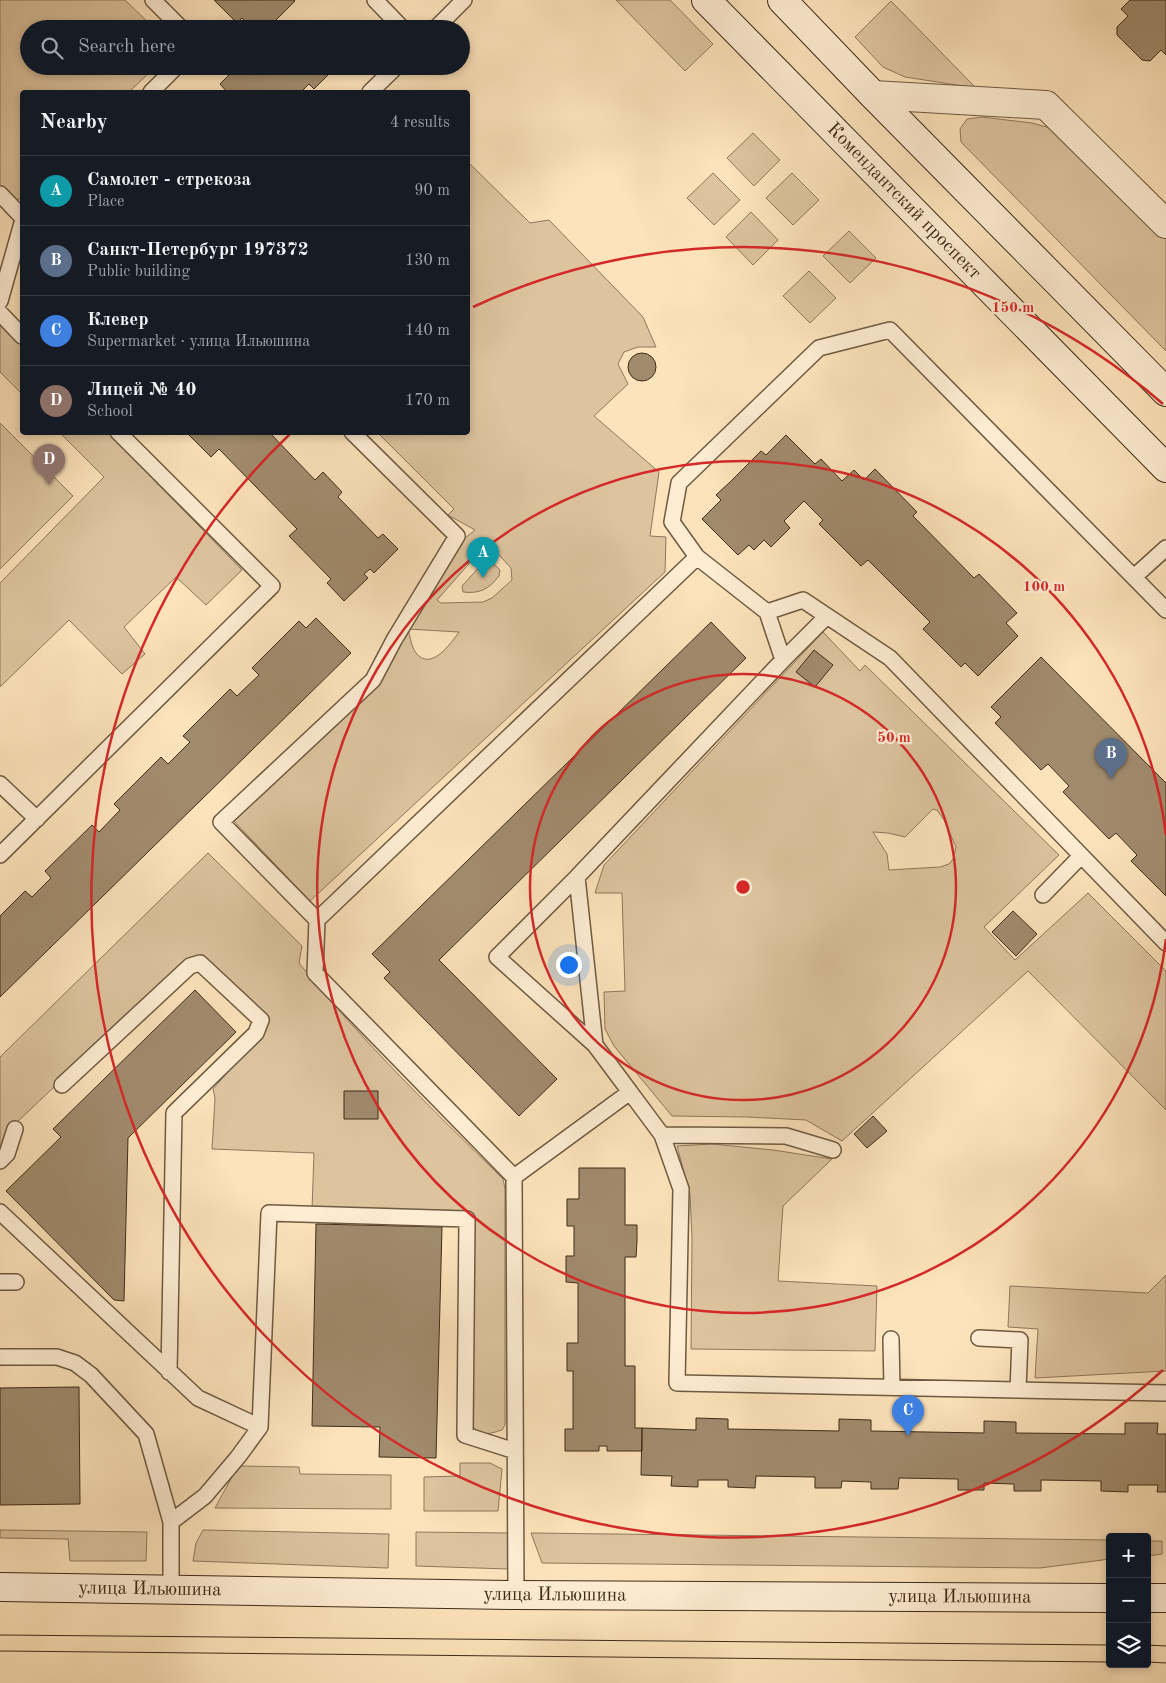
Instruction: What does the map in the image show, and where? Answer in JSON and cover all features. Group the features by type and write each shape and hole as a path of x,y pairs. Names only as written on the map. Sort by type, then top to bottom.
{"main road":[{"name":"Комендантский проспект","path":"706,0 1166,468"},
{"path":"782,0 1166,392"},
{"path":"873,95 1046,105 1166,224"},
{"name":"улица Ильюшина","path":"0,1587 516,1595 1106,1598"},
{"path":"1151,1598 1166,1598"}],"lane":[{"path":"153,0 173,20"},
{"path":"375,0 394,20"},
{"path":"444,20 464,0"},
{"path":"153,90 168,75"},
{"path":"372,90 388,75"},
{"path":"0,194 20,214"},
{"path":"0,301 20,230"},
{"path":"0,313 20,334"},
{"path":"783,660 767,612 697,557 672,522 679,483 820,348 890,330 1166,610"},
{"path":"0,855 272,586 121,435"},
{"path":"316,920 220,822 373,680 456,536 355,435"},
{"path":"1134,577 1166,548"},
{"path":"516,1595 514,1177 354,1016 314,973 316,920 697,557"},
{"path":"767,612 803,600 890,658 1166,943"},
{"path":"827,616 577,877 497,957 595,1045 662,1135 681,1189 677,1383 1166,1393"},
{"path":"0,784 37,818"},
{"path":"1043,895 1081,856"},
{"path":"577,877 595,1045"},
{"path":"62,1085 190,966 200,962 261,1020 256,1033 174,1114 169,1372"},
{"path":"514,1177 630,1092"},
{"path":"0,1160 7,1154 15,1129"},
{"path":"662,1135 786,1136 833,1150"},
{"path":"0,1212 198,1398 260,1427"},
{"path":"171,1522 205,1496 260,1427 269,1213 467,1219 465,1435 515,1450"},
{"path":"0,1282 16,1282"},
{"path":"979,1338 1020,1340 1018,1390"},
{"path":"891,1339 892,1387"},
{"path":"0,1357 57,1357 75,1363 91,1375 146,1434 171,1522 171,1591"}],"shaded area":[{"path":"0,0 125,0 146,20 20,20 20,75 147,75 131,90 20,90 20,198 12,206 0,194"},
{"path":"616,0 670,0 713,44 685,71"},
{"path":"891,1 976,88 905,77 883,67 855,37"},
{"path":"982,117 1032,123 1050,128 1166,237 1166,351 961,142 960,129 967,119"},
{"path":"753,133 780,160 754,186 727,158"},
{"path":"470,164 530,223 549,220 643,317 656,347 638,347 624,352 618,364 628,384 594,416 659,472 650,536 666,537 665,572 310,901 233,820 374,683 458,544 475,530 448,515 454,509 380,435 470,435","holes":["479,554 498,554 511,568 512,580 492,598 483,602 441,603 437,600 475,557","408,629 459,632 440,654 428,659 422,658 416,653"]},
{"path":"713,173 740,200 714,225 687,198"},
{"path":"792,173 819,200 793,225 766,198"},
{"path":"751,212 778,240 753,265 726,237"},
{"path":"849,231 876,258 850,283 823,256"},
{"path":"809,271 836,298 810,323 783,296"},
{"path":"0,321 20,342 20,392 0,372"},
{"path":"0,423 73,496 0,569"},
{"path":"62,435 110,435 242,570 206,605 176,577 124,627 145,654 122,674 69,620 0,687 0,583 104,477"},
{"path":"485,563 493,563 500,570 499,576 484,590 463,592 462,586"},
{"path":"823,632 860,671 865,665 1059,855 984,927 1015,960 1088,893 1166,971 1166,1110 1028,971 842,1141 806,1120 672,1116 614,1046 605,1029 604,992 625,991 622,893 595,893 604,865","holes":["933,809 937,810 944,820 956,847 953,859 949,864 940,867 889,870 887,854 873,832 905,837"]},
{"path":"208,853 302,946 299,963 347,1020 503,1179 505,1189 505,1425 502,1430 486,1434 475,1429 472,1425 475,1219 464,1214 312,1210 314,1153 212,1149 215,1098 213,1089 260,1035 266,1017 185,962 10,1129 4,1146 0,1149 0,1057"},
{"path":"712,1144 773,1150 832,1159 783,1206 778,1281 877,1286 875,1351 691,1349 692,1237 690,1195 677,1146"},
{"path":"1166,1275 1166,1371 1035,1378 1038,1329 1008,1327 1010,1286 1148,1293"},
{"path":"460,1463 490,1463 502,1469 498,1511 424,1511 424,1477 460,1476"},
{"path":"238,1466 299,1467 300,1474 391,1475 391,1509 215,1508"},
{"path":"0,1530 147,1532 146,1561 70,1561 68,1539 0,1538"},
{"path":"203,1530 389,1534 388,1568 193,1561 196,1543"},
{"path":"416,1532 508,1533 508,1569 416,1566"},
{"path":"531,1533 1106,1540 1106,1560 1040,1568 542,1563"},
{"path":"1151,1541 1162,1541 1162,1554 1151,1555"}],"building":[{"path":"214,0 295,1 276,20 244,20 242,18 234,20"},
{"path":"1130,0 1166,0 1166,55 1161,50 1150,61 1142,60 1117,35 1117,27 1128,16 1121,9"},
{"path":"229,75 328,75 314,89 309,84 303,90 225,90 220,84"},
{"path":"642,353 652,357 656,367 652,377 642,381 632,377 628,367 632,357"},
{"path":"189,435 272,435 315,480 323,472 342,492 338,497 378,538 383,534 398,549 374,573 370,569 364,574 368,578 344,601 327,583 331,579 289,536 297,529 219,449 211,457"},
{"path":"786,435 815,464 821,459 842,481 854,470 864,480 875,469 917,512 913,516 974,578 979,574 1017,613 1006,623 1018,636 978,676 965,663 961,667 923,629 930,622 868,560 861,566 819,524 823,520 804,501 784,521 790,528 771,547 764,540 754,550 749,545 738,555 702,519 721,500 716,495 761,451 766,455"},
{"path":"316,618 351,653 0,997 0,916 25,891 32,897 51,878 45,871 92,825 99,832 120,810 114,804 161,757 168,764 190,742 183,736 230,689 237,696 259,675 252,668 299,621 306,628"},
{"path":"711,622 746,658 439,960 557,1079 519,1116 384,978 390,972 372,954"},
{"path":"814,650 833,665 815,687 796,672"},
{"path":"1041,657 1166,783 1166,896 1131,861 1137,855 1116,833 1109,839 1063,792 1069,786 1048,764 1041,770 995,723 1001,717 991,707"},
{"path":"1013,911 1037,934 1016,956 992,932"},
{"path":"195,990 236,1032 128,1138 124,1301 114,1300 6,1191 61,1137 53,1129"},
{"path":"344,1091 378,1091 378,1119 344,1119"},
{"path":"873,1116 887,1131 867,1148 854,1134"},
{"path":"579,1168 625,1168 625,1225 637,1225 637,1241 636,1257 625,1257 625,1366 635,1366 635,1428 642,1428 642,1451 607,1451 607,1446 599,1446 599,1451 565,1451 565,1429 573,1429 573,1371 567,1371 567,1343 578,1343 578,1283 566,1282 566,1256 574,1256 574,1226 567,1226 567,1199 579,1199"},
{"path":"316,1224 442,1227 436,1458 379,1457 380,1427 312,1426"},
{"path":"79,1387 80,1504 0,1505 0,1388"},
{"path":"696,1418 728,1419 728,1429 839,1431 839,1419 871,1420 871,1431 984,1433 984,1421 1016,1422 1016,1433 1125,1434 1125,1423 1158,1423 1157,1434 1166,1434 1166,1492 1157,1492 1158,1485 1128,1485 1128,1492 1101,1491 1101,1481 1041,1480 1041,1491 1014,1491 1014,1484 984,1483 984,1490 958,1490 958,1479 899,1478 898,1489 871,1489 871,1482 842,1481 841,1488 815,1488 815,1477 756,1476 755,1488 728,1487 728,1480 698,1480 698,1487 671,1486 672,1476 641,1475 642,1428 696,1430"}],"tram line":[{"path":"0,1635 1106,1645"},
{"path":"1151,1645 1166,1646"},
{"path":"0,1651 1106,1662"},
{"path":"1151,1662 1166,1663"}],"place":[{"name":"Лицей № 40","path":"49,485"},
{"name":"Самолет - стрекоза","path":"483,578"},
{"name":"Санкт-Петербург 197372","path":"1111,779"},
{"name":"Клевер","path":"908,1436"}]}
